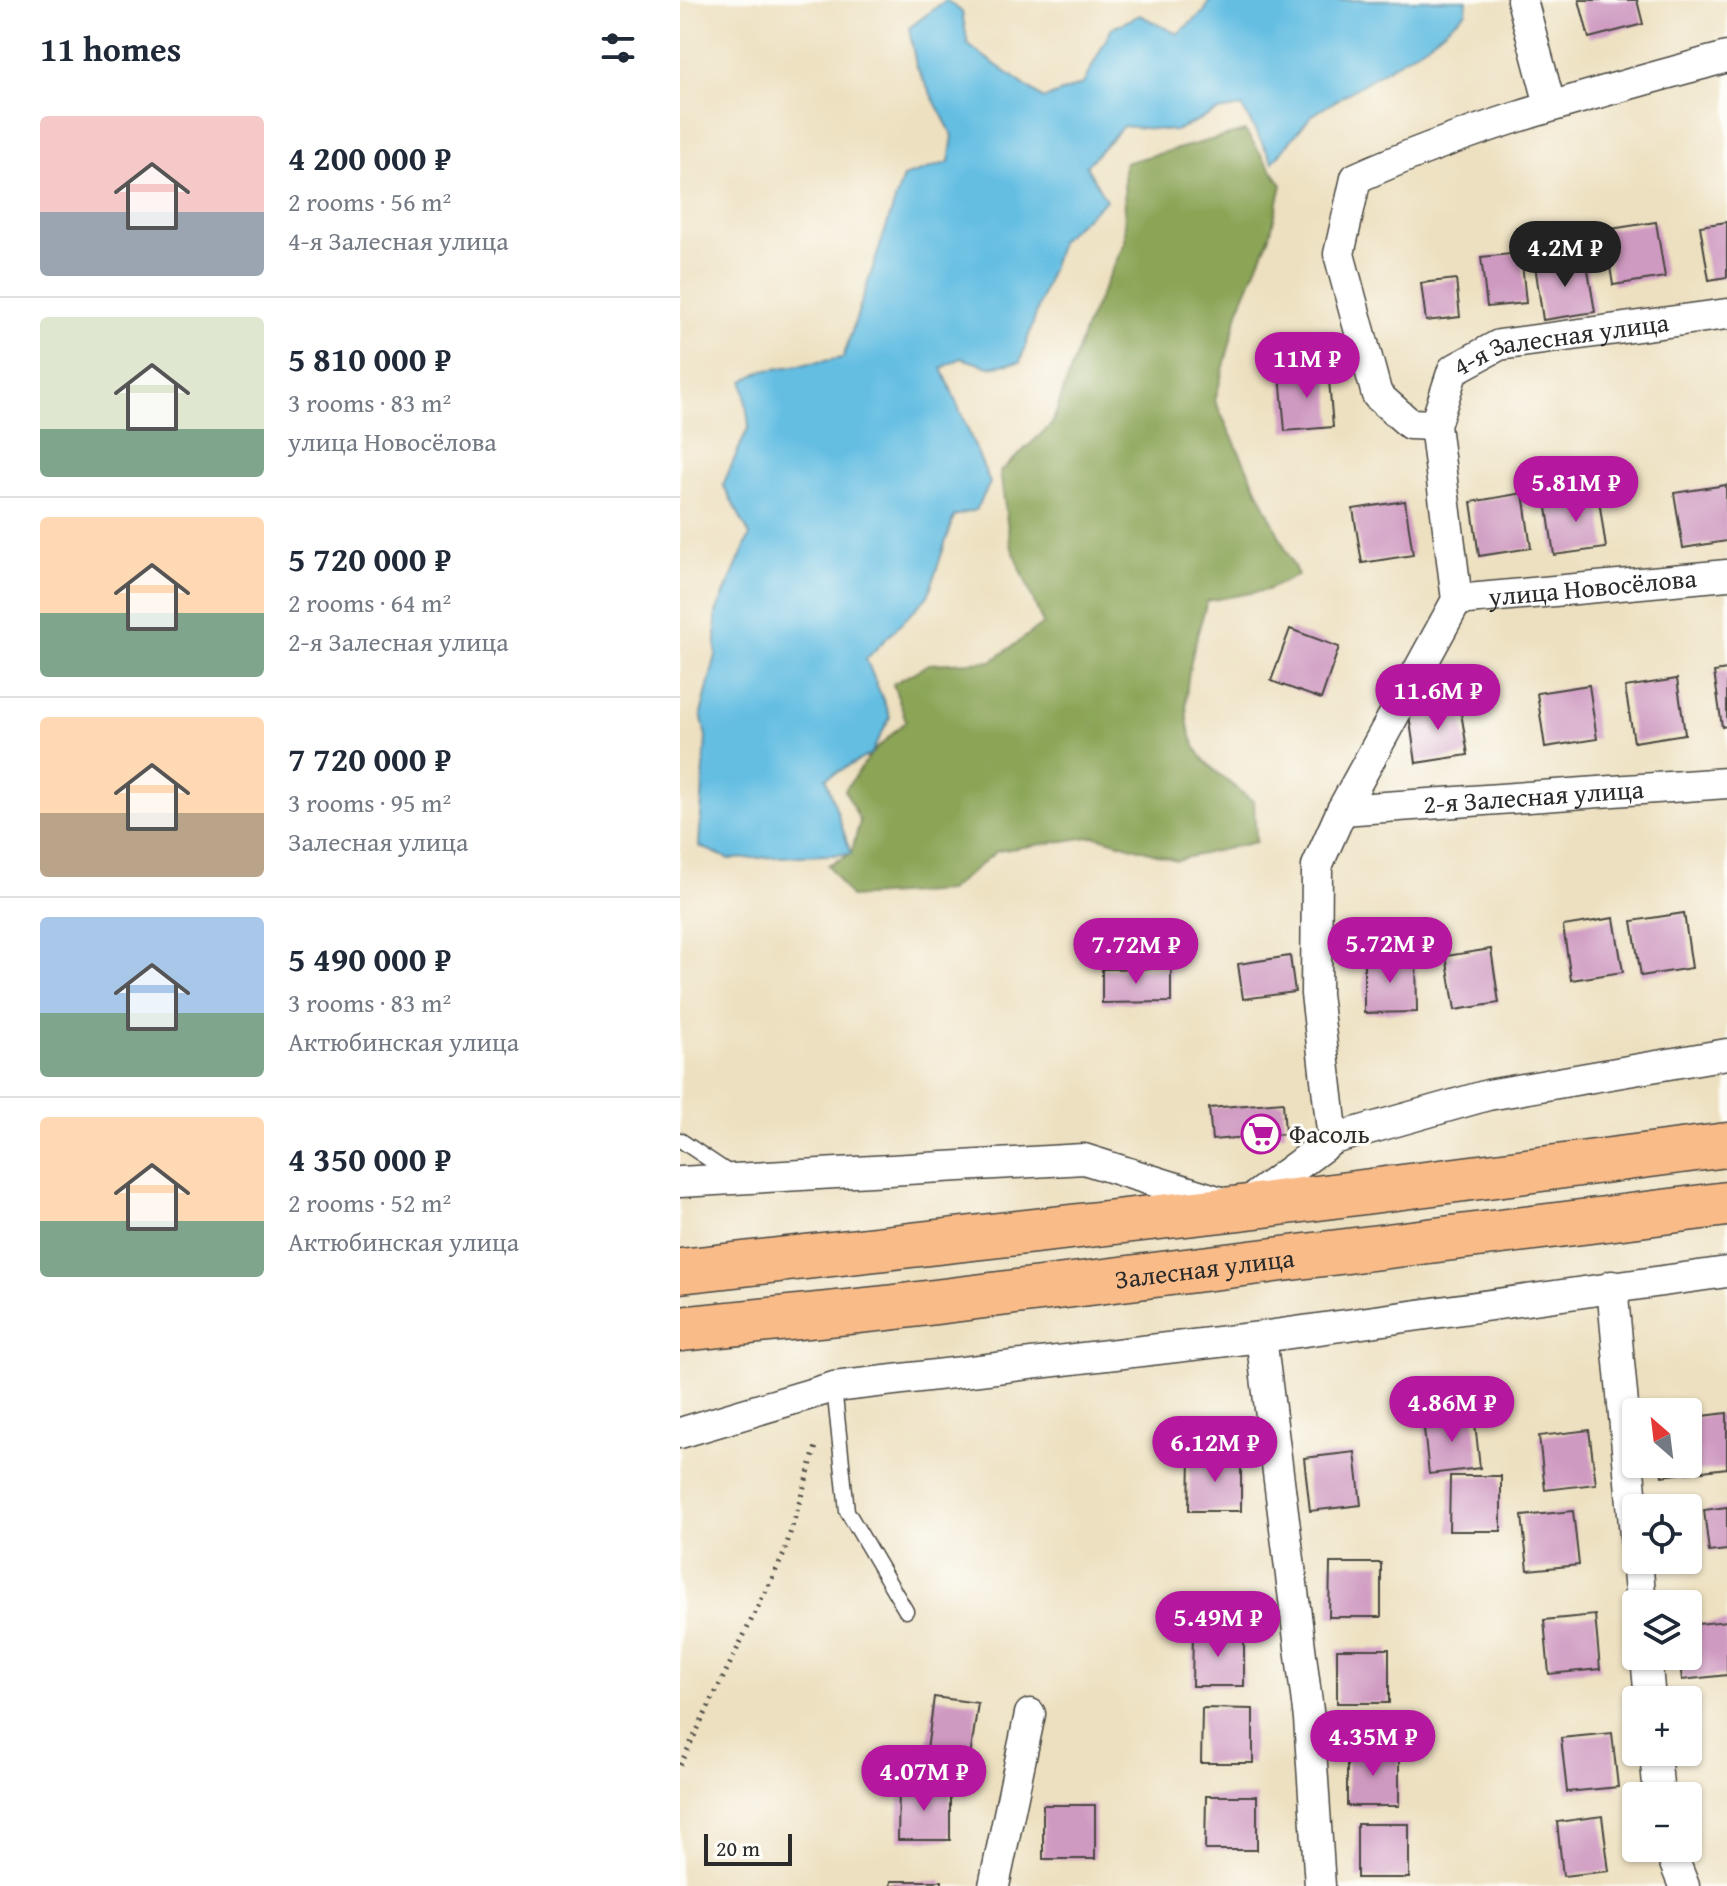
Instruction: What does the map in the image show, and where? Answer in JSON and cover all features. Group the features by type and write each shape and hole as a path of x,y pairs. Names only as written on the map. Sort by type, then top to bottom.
{"main road":[{"path":"680,1271 1240,1208 1727,1145"},
{"name":"Залесная улица","path":"680,1329 887,1308 1727,1204"}],"street":[{"path":"1522,0 1550,105"},
{"path":"1333,1139 1316,994 1317,866 1342,810 1457,600 1435,425 1410,424 1377,395 1339,254 1356,178 1421,149 1550,105 1727,57"},
{"name":"4-я Залесная улица","path":"1435,425 1453,370 1499,345 1727,314"},
{"name":"улица Новосёлова","path":"1457,600 1727,575"},
{"name":"2-я Залесная улица","path":"1342,810 1727,783"},
{"path":"680,1182 1084,1159 1240,1208 1333,1139 1488,1095 1727,1054"},
{"path":"680,1433 834,1387 1261,1337 1727,1272"},
{"path":"1612,1286 1631,1494"},
{"path":"1261,1337 1309,1719 1320,1886"},
{"path":"994,1886 1030,1714"},
{"path":"1675,1862 1684,1886"}],"lane":[{"path":"680,1140 738,1178"},
{"path":"834,1387 847,1511 906,1611"}],"path":[{"path":"680,1765 784,1554 834,1387"}],"green space":[{"path":"1245,131 1282,185 1270,236 1239,309 1215,401 1298,575 1267,590 1207,601 1191,661 1186,705 1188,726 1206,762 1254,802 1256,842 1176,860 1096,836 997,851 948,891 850,897 828,865 851,854 860,821 845,790 871,754 906,721 893,684 929,664 992,661 1043,624 1010,543 1000,472 1052,424 1086,326 1125,242 1124,163"}],"water":[{"path":"946,0 962,12 968,45 1044,99 1083,84 1112,28 1140,15 1177,34 1205,11 1209,0 1467,0 1466,12 1426,45 1311,116 1273,162 1242,107 1218,111 1175,131 1123,126 1086,166 1106,200 1061,239 1020,362 989,367 961,358 942,368 990,483 976,510 954,516 928,596 866,659 890,717 871,754 826,778 851,854 729,859 699,846 706,737 701,714 716,655 716,613 750,535 723,485 749,426 743,381 762,371 843,358 903,177 949,162 953,136 916,66 909,28"}],"building":[{"path":"1579,0 1637,0 1643,24 1589,38"},
{"path":"1656,222 1665,277 1613,285 1604,230"},
{"path":"1727,222 1727,277 1709,280 1700,226"},
{"path":"1521,253 1526,303 1487,307 1481,257"},
{"path":"1586,258 1595,312 1543,320 1535,265"},
{"path":"1456,279 1460,317 1426,321 1421,283"},
{"path":"1328,369 1333,427 1285,431 1280,374"},
{"path":"1726,485 1727,541 1683,548 1674,493"},
{"path":"1523,493 1531,548 1479,556 1471,502"},
{"path":"1598,493 1606,548 1554,555 1546,501"},
{"path":"1405,501 1413,555 1362,563 1353,509"},
{"path":"1290,629 1339,647 1321,699 1271,681"},
{"path":"1727,670 1727,726 1722,727 1714,672"},
{"path":"1677,679 1685,734 1634,742 1625,687"},
{"path":"1589,685 1597,739 1545,747 1537,693"},
{"path":"1459,700 1468,755 1416,763 1408,708"},
{"path":"1684,913 1692,968 1641,976 1632,921"},
{"path":"1614,918 1623,972 1571,980 1563,926"},
{"path":"1491,949 1499,1003 1455,1010 1446,956"},
{"path":"1290,956 1295,992 1243,999 1238,964"},
{"path":"1364,958 1416,958 1417,1012 1364,1013"},
{"path":"1171,968 1171,1002 1102,1003 1102,969"},
{"path":"1283,1102 1285,1134 1212,1140 1209,1108"},
{"path":"1727,1413 1727,1468 1702,1471 1702,1416"},
{"path":"1474,1414 1480,1468 1429,1474 1423,1420"},
{"path":"1589,1430 1596,1484 1545,1490 1539,1436"},
{"path":"1355,1452 1361,1505 1310,1511 1304,1458"},
{"path":"1190,1456 1241,1456 1241,1511 1189,1511"},
{"path":"1450,1476 1501,1476 1501,1531 1449,1531"},
{"path":"1727,1507 1727,1550 1709,1552 1704,1510"},
{"path":"1573,1511 1579,1565 1528,1570 1522,1516"},
{"path":"1330,1563 1381,1563 1381,1617 1329,1617"},
{"path":"1595,1615 1600,1669 1549,1674 1544,1620"},
{"path":"1727,1621 1727,1675 1682,1680 1681,1670 1702,1670 1702,1624"},
{"path":"1193,1632 1244,1632 1244,1686 1192,1686"},
{"path":"1337,1649 1389,1649 1389,1703 1337,1703"},
{"path":"934,1697 978,1703 969,1764 926,1758"},
{"path":"1202,1708 1253,1709 1253,1763 1201,1763"},
{"path":"1612,1733 1618,1787 1567,1792 1561,1738"},
{"path":"1347,1751 1399,1751 1399,1806 1347,1806"},
{"path":"899,1785 950,1786 950,1840 898,1840"},
{"path":"1206,1796 1257,1796 1257,1850 1205,1850"},
{"path":"1043,1805 1095,1805 1095,1859 1043,1859"},
{"path":"1602,1816 1609,1871 1563,1876 1557,1822"},
{"path":"1357,1824 1409,1824 1409,1878 1357,1878"},
{"path":"891,1881 942,1881 942,1886 890,1886"}],"place":[{"name":"Фасоль","path":"1261,1134"}]}
